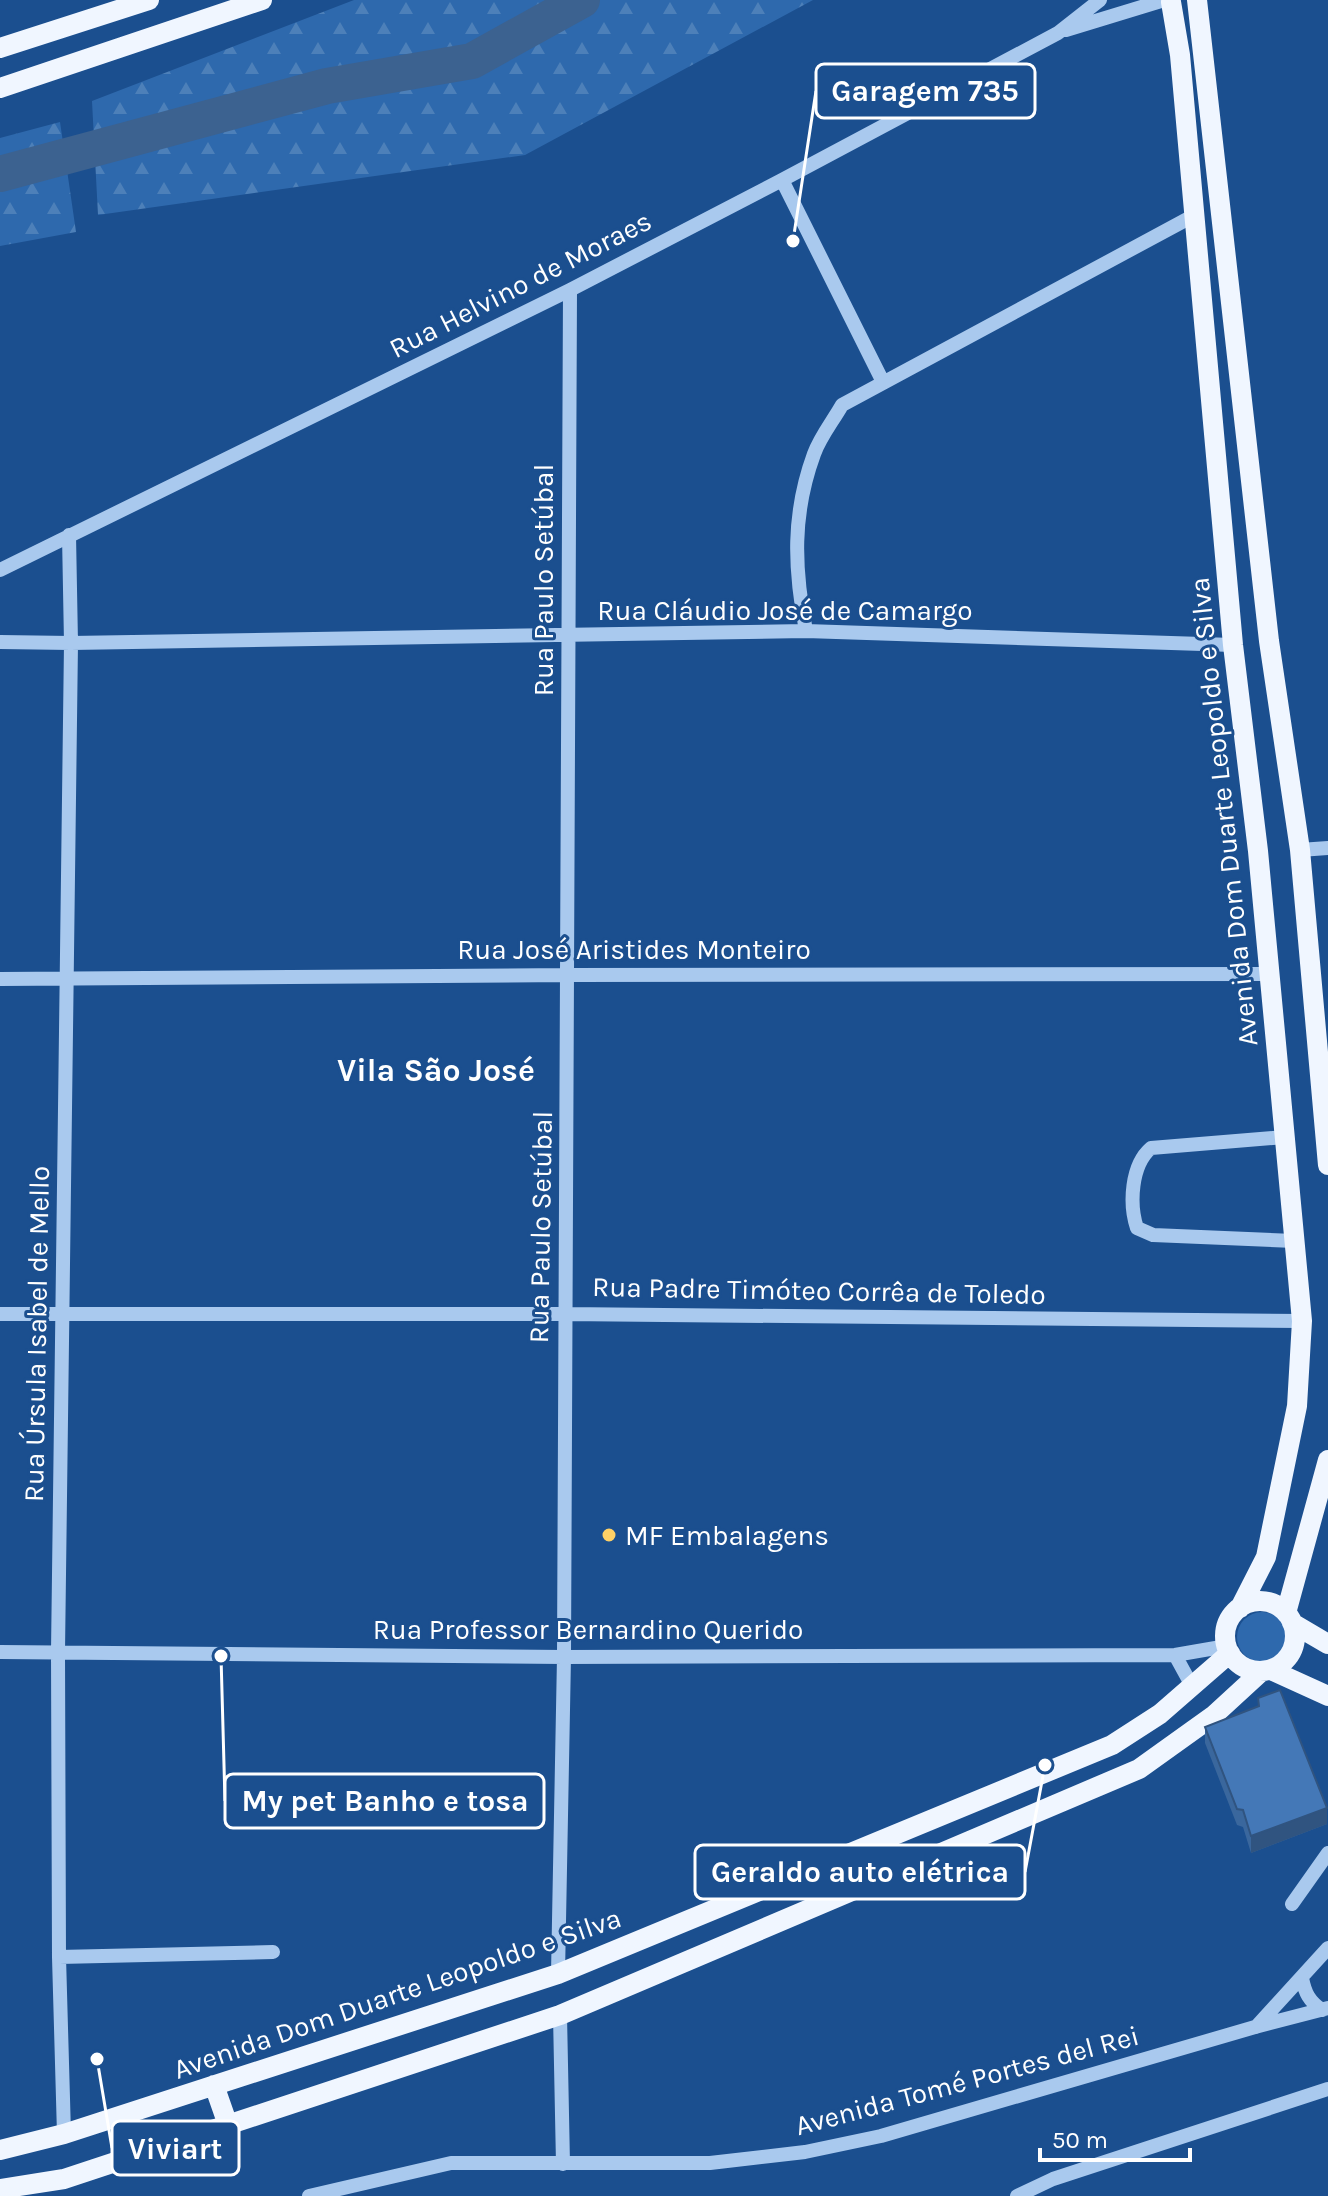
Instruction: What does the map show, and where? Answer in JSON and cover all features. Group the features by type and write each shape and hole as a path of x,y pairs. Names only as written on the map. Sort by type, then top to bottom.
{"main road":[{"path":"0,48 149,0"},
{"path":"0,88 262,0"},
{"path":"1197,0 1269,641 1300,850 1328,1165"},
{"name":"Avenida Dom Duarte Leopoldo e Silva","path":"1168,1 1180,55 1233,645 1258,851 1302,1321 1297,1406 1266,1557 1240,1608"},
{"path":"1193,216 1223,213"},
{"path":"1233,645 1269,641"},
{"path":"0,2189 64,2188 228,2125 560,2015 1139,1769 1213,1716 1266,1670 1281,1664 1294,1646 1295,1634 1289,1618 1328,1460"},
{"path":"1328,1644 1269,1603 1259,1601 1240,1608 1226,1630 1229,1650 1245,1668 1266,1670 1328,1696"},
{"name":"Avenida Dom Duarte Leopoldo e Silva","path":"0,2150 64,2134 558,1974 1112,1745 1160,1714 1229,1650"},
{"path":"692,1918 707,1952"},
{"path":"214,2085 228,2125"}],"street":[{"name":"Rua Helvino de Moraes","path":"0,570 570,290 1058,33 1100,0"},
{"name":"Rua Helvino de Moraes","path":"1058,33 1168,1"},
{"path":"782,180 883,382"},
{"path":"806,631 797,583 797,517 814,451 842,405 1193,216"},
{"name":"Rua Paulo Setúbal","path":"558,1974 564,1657 569,975 570,290"},
{"name":"Rua Úrsula Isabel de Mello","path":"64,2134 59,1957 58,1652 71,643 69,535"},
{"name":"Rua Cláudio José de Camargo","path":"0,642 806,631 1233,645"},
{"path":"1300,850 1328,848"},
{"name":"Rua José Aristides Monteiro","path":"0,979 1268,974"},
{"path":"1285,1137 1151,1148 1137,1166 1132,1214 1137,1228 1153,1235 1294,1241"},
{"name":"Rua Padre Timóteo Corrêa de Toledo","path":"0,1314 565,1314 1302,1321"},
{"name":"Rua Professor Bernardino Querido","path":"0,1652 564,1657 1175,1655 1229,1650"},
{"path":"1175,1655 1192,1686"},
{"path":"1292,1904 1328,1853"},
{"path":"1255,2027 1328,1948"},
{"path":"59,1957 273,1952"},
{"path":"1302,1978 1304,1992 1311,2002 1325,2009"},
{"name":"Avenida Tomé Portes del Rei","path":"309,2196 451,2163 710,2163 805,2152 881,2136 1325,2009"},
{"path":"560,2015 563,2164"},
{"path":"1017,2196 1053,2179 1328,2089"}],"green space":[{"path":"354,0 813,0 525,155 98,215 92,101"},
{"path":"60,122 76,232 0,246 0,138"},
{"path":"1262,1612 1280,1619 1287,1637 1280,1655 1262,1662 1244,1655 1237,1637 1244,1619"}],"building":[{"path":"1280,1690 1327,1808 1251,1836 1243,1810 1237,1809 1205,1727 1259,1706 1258,1698"}],"waterway":[{"path":"0,174 327,86 472,61 582,0"}],"place":[{"name":"Garagem 735","path":"793,241"},
{"name":"MF Embalagens","path":"609,1535"},
{"name":"My pet Banho e tosa","path":"221,1656"},
{"name":"Geraldo auto elétrica","path":"1045,1765"},
{"name":"Viviart","path":"97,2059"}],"district":[{"name":"Vila São José","path":"436,1070"}]}
